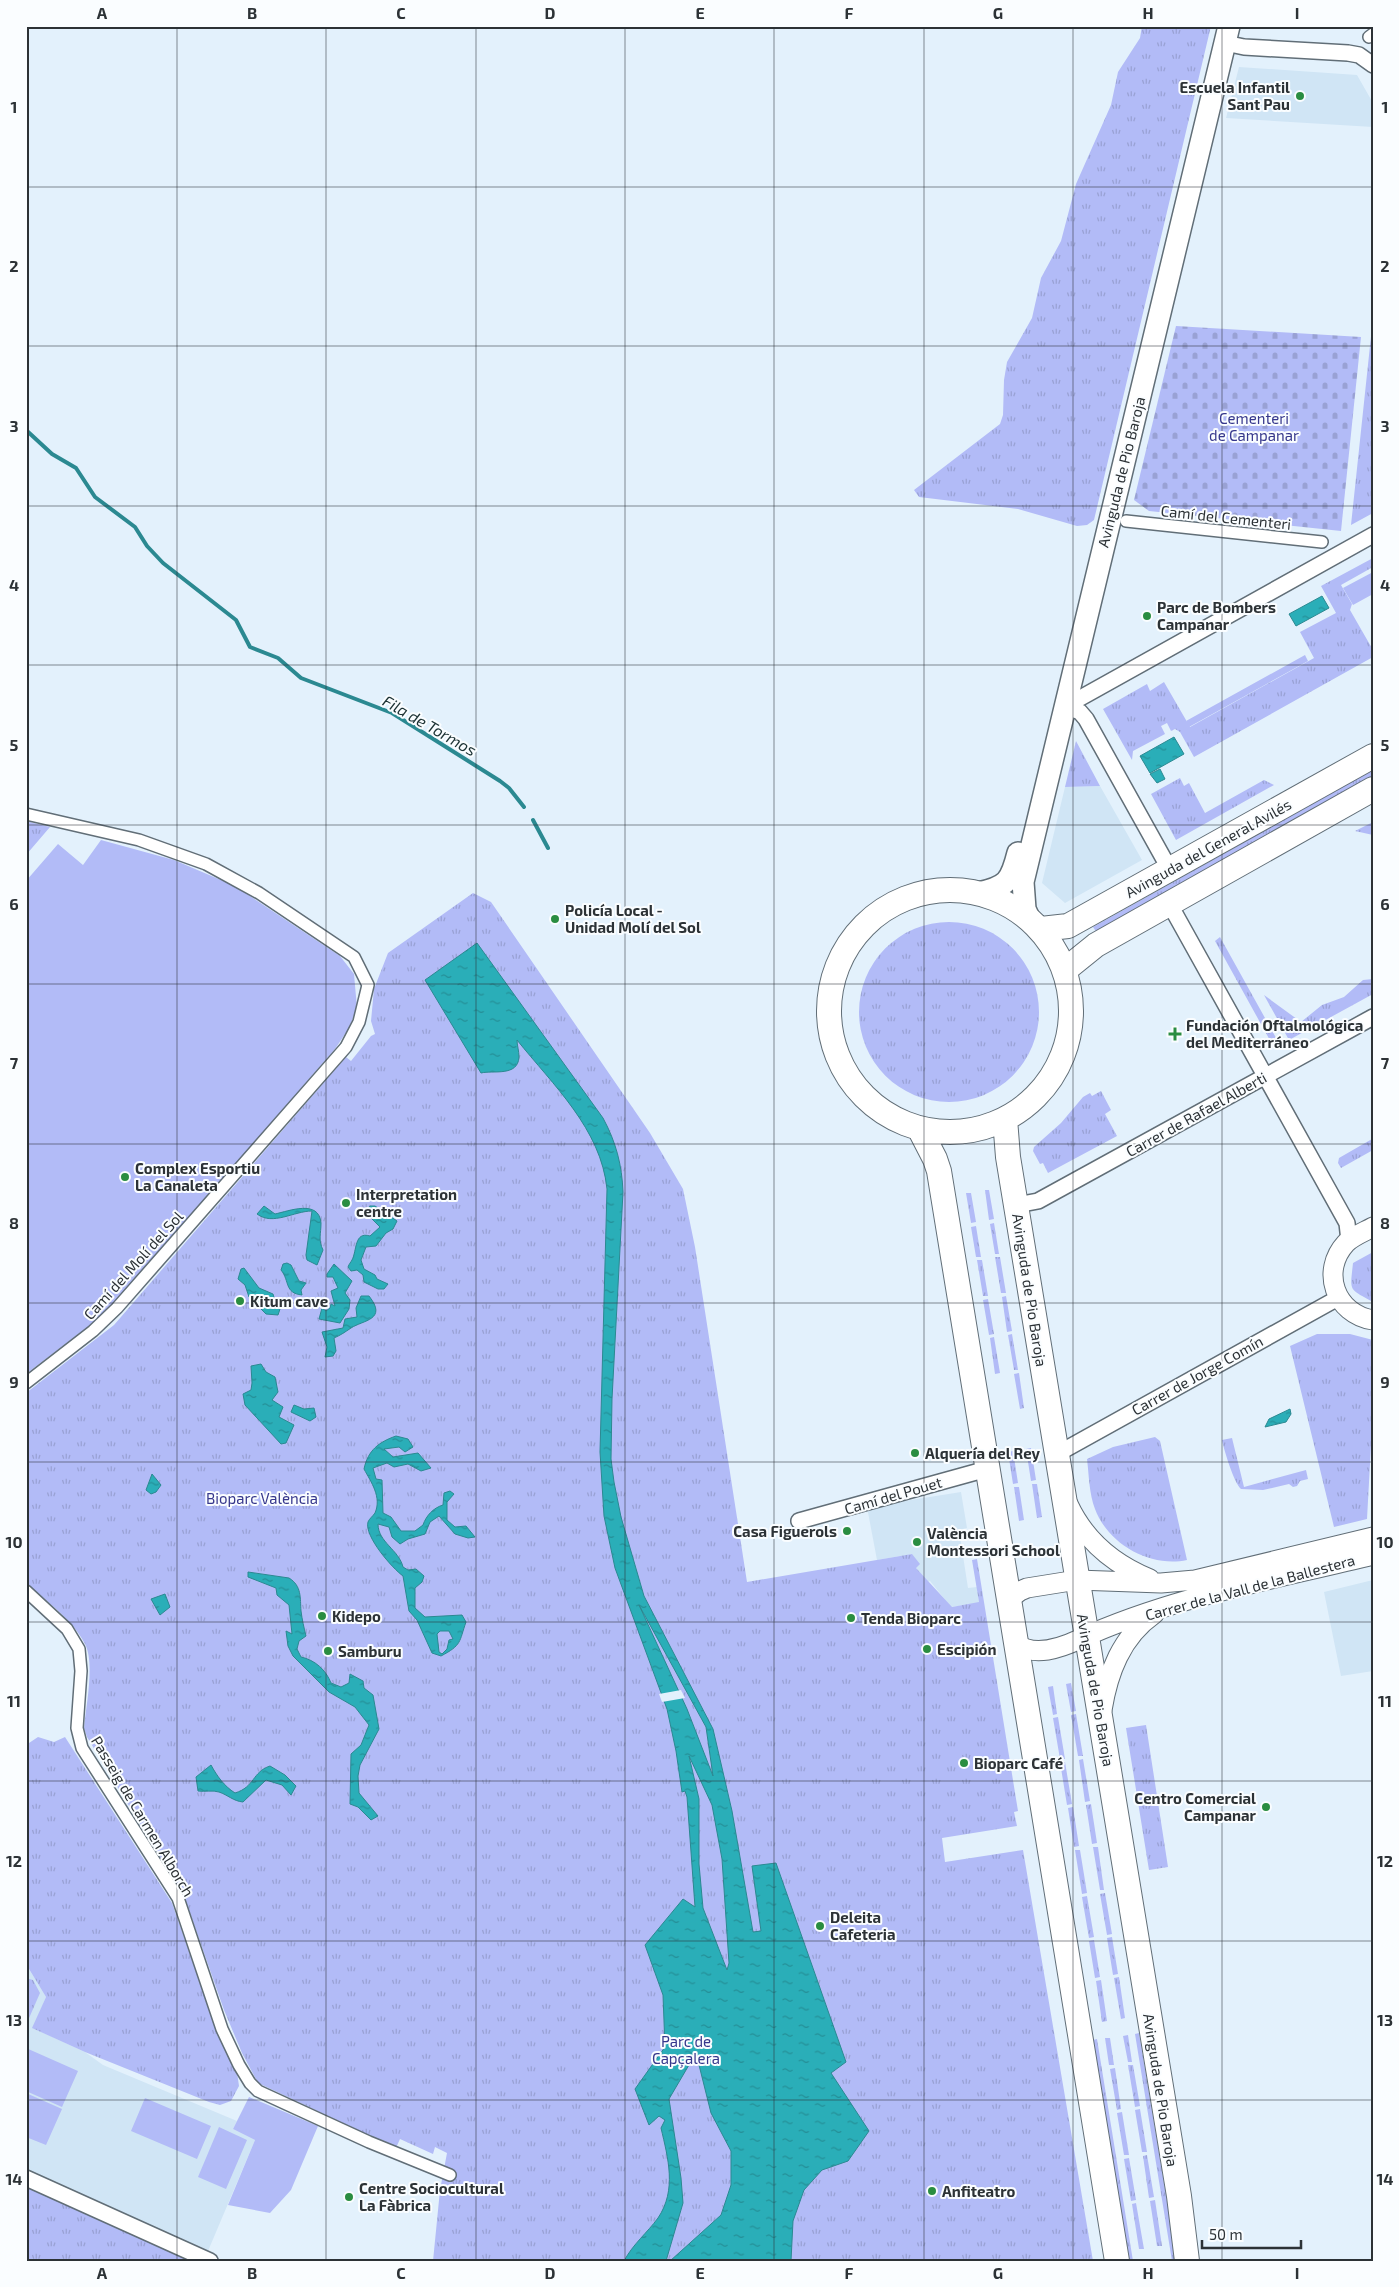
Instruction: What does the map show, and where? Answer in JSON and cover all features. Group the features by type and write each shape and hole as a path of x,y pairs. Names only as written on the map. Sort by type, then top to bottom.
{"main road":[{"name":"Avinguda de Pio Baroja","path":"1035,924 1024,909 1023,882 1224,32"},
{"name":"Avinguda de Pio Baroja","path":"978,893 1003,885 1010,878 1017,857 1224,32"},
{"name":"Avinguda del General Avilés","path":"1035,924 1068,926 1373,756"},
{"name":"Avinguda del General Avilés","path":"1065,970 1096,945 1169,902 1373,789"},
{"path":"952,889 978,893 1005,902 1035,924 1055,948 1065,970 1070,986 1072,1013 1069,1039 1056,1072 1034,1099 1005,1119 967,1131 946,1132 919,1128 902,1122 878,1108 857,1090 846,1075 832,1041 828,1023 831,986 844,951 867,922 881,910 915,894 933,890 952,889"},
{"name":"Avinguda de Pio Baroja","path":"1005,1119 1008,1151 1056,1454 1179,2196 1187,2261"},
{"path":"919,1128 939,1171 1117,2261"}],"street":[{"path":"1224,32 1244,47 1348,53 1359,55 1373,65"},
{"name":"Camí del Cementeri","path":"1126,521 1322,542"},
{"path":"1066,706 1372,535"},
{"path":"1066,706 1080,712 1086,719 1170,870"},
{"name":"Camí del Molí del Sol","path":"26,814 139,840 206,864 259,893 354,957 368,985 360,1022 346,1047 117,1308 93,1331 26,1383"},
{"path":"1169,902 1347,1223 1350,1230 1349,1241"},
{"name":"Carrer de Rafael Alberti","path":"1017,1205 1038,1201 1373,1017"},
{"path":"1373,1227 1349,1241 1335,1261 1333,1284 1338,1298 1345,1307 1357,1316 1373,1320"},
{"name":"Carrer de Jorge Comín","path":"1056,1454 1338,1298"},
{"name":"Camí del Pouet","path":"799,1521 987,1469"},
{"path":"1063,1493 1079,1524 1105,1554 1132,1571 1161,1583"},
{"name":"Carrer de la Vall de la Ballestera","path":"1008,1600 1027,1588 1077,1580 1161,1583 1195,1580 1373,1537"},
{"name":"Carrer de la Vall de la Ballestera","path":"1015,1643 1022,1648 1038,1651 1068,1645 1165,1607 1373,1554"},
{"name":"Passeig de Carmen Alborch","path":"26,1591 67,1629 79,1650 81,1671 77,1728 82,1748 178,1898 222,2028 239,2065 250,2083 258,2090 369,2142 450,2175"},
{"path":"1101,1718 1106,1690 1119,1652 1140,1625 1165,1607"},
{"path":"26,2178 210,2261"}],"shaded area":[{"name":"Escuela Infantil Sant Pau","path":"1239,67 1357,75 1373,103 1373,127 1226,118"},
{"path":"1100,786 1142,860 1065,903 1042,883 1065,787"},
{"name":"València Montessori School","path":"961,1492 967,1528 959,1530 968,1588 977,1587 979,1603 951,1607 930,1581 928,1582 916,1568 900,1556 877,1560 867,1507"},
{"path":"1373,1580 1373,1671 1341,1676 1324,1592"},
{"path":"26,1964 46,1997 33,2028 85,2052 103,2065 237,2121 233,2129 255,2140 208,2251 26,2169"}],"green space":[{"path":"1142,26 1211,26 1094,520 1087,525 1077,526 1018,509 919,497 914,490 1000,424 1003,415 1004,380 1007,362 1032,318 1041,278 1061,241 1076,184 1111,105 1118,72 1140,38"},
{"path":"1373,320 1373,513 1351,525 1372,327"},
{"name":"Cementeri de Campanar","path":"1176,326 1361,337 1341,531 1149,511 1134,500"},
{"path":"1373,558 1373,567 1341,585 1352,604 1350,610 1373,650 1373,657 1194,757 1180,732 1175,729 1171,731 1167,723 1161,726 1165,734 1133,751 1132,760 1103,709 1147,684 1150,691 1164,682 1190,727 1314,658 1300,632 1336,613 1321,586"},
{"path":"1373,572 1373,594 1353,605 1343,588"},
{"path":"1305,655 1308,661 1189,727 1186,721"},
{"path":"1076,741 1100,786 1065,787"},
{"path":"1373,770 1373,778 1097,933 1093,927"},
{"path":"1180,778 1184,786 1189,783 1205,813 1264,780 1274,785 1176,840 1151,794"},
{"path":"26,821 50,827 26,855"},
{"path":"1373,822 1373,835 1355,831"},
{"name":"Complex Esportiu La Canaleta","path":"101,840 174,860 235,886 340,956 354,974 357,1008 349,1028 335,1049 106,1313 26,1374 26,881 58,844 83,865"},
{"path":"473,893 491,902 650,1133 683,1189 695,1247 747,1582 912,1554 920,1564 916,1568 952,1607 979,1602 972,1560 977,1559 1018,1811 1014,1812 1017,1826 942,1838 945,1862 1023,1850 1093,2261 433,2261 440,2190 447,2153 435,2147 433,2154 400,2139 396,2148 258,2083 242,2053 224,2010 184,1896 87,1737 84,1728 90,1673 88,1652 85,1644 74,1627 26,1583 26,1393 114,1325 346,1057 351,1061 371,1036 375,1034 371,1021 374,989 388,953"},
{"path":"949,922 967,924 983,929 999,937 1018,955 1024,962 1035,986 1039,1012 1037,1030 1032,1046 1024,1062 1006,1081 999,1087 975,1098 949,1102 931,1100 915,1095 899,1087 880,1069 874,1062 863,1038 859,1012 861,994 866,978 874,962 892,943 899,937 923,926"},
{"path":"1220,937 1280,1045 1272,1044 1215,941"},
{"path":"1373,979 1373,994 1289,1040 1264,995 1301,1022 1322,1005 1344,997 1363,980"},
{"path":"1101,1091 1111,1110 1105,1114 1117,1136 1048,1173 1043,1163 1040,1164 1033,1151 1034,1147 1061,1123 1083,1097 1090,1093 1092,1096"},
{"path":"1372,1139 1373,1150 1341,1168 1338,1163 1339,1158"},
{"path":"985,1190 989,1190 994,1219 989,1220"},
{"path":"966,1193 971,1193 976,1222 971,1223"},
{"path":"994,1223 999,1254 995,1254 990,1224"},
{"path":"976,1226 981,1257 976,1257 971,1227"},
{"path":"1373,1252 1373,1302 1352,1288 1351,1279 1353,1263"},
{"path":"995,1257 1000,1257 1006,1293 1001,1293"},
{"path":"977,1260 982,1260 988,1296 983,1296"},
{"path":"1006,1296 1012,1331 1007,1332 1002,1297"},
{"path":"988,1299 994,1334 989,1335 983,1300"},
{"path":"1012,1334 1018,1370 1014,1370 1008,1335"},
{"path":"1317,1334 1350,1334 1373,1340 1373,1409 1367,1519 1334,1527 1290,1346"},
{"path":"994,1337 1000,1373 995,1374 990,1338"},
{"path":"1019,1373 1024,1408 1020,1409 1014,1374"},
{"path":"1155,1437 1160,1441 1187,1560 1173,1562 1159,1560 1145,1557 1132,1551 1120,1543 1101,1522 1093,1503 1087,1459 1113,1447"},
{"path":"1232,1438 1244,1487 1306,1470 1308,1479 1300,1481 1297,1486 1293,1487 1289,1484 1263,1490 1241,1489 1232,1473 1222,1440"},
{"path":"1031,1448 1036,1480 1031,1481 1026,1449"},
{"path":"1013,1451 1018,1483 1013,1484 1008,1452"},
{"path":"1032,1484 1037,1484 1042,1517 1037,1518"},
{"path":"1014,1487 1019,1487 1024,1520 1019,1521"},
{"path":"1071,1683 1076,1711 1071,1712 1066,1684"},
{"path":"1053,1686 1057,1714 1053,1715 1048,1687"},
{"path":"1076,1714 1083,1756 1078,1756 1071,1715"},
{"path":"1058,1717 1065,1759 1060,1759 1053,1718"},
{"path":"1146,1725 1168,1867 1149,1870 1126,1728"},
{"path":"38,1737 54,1742 65,1737 172,1903 218,2034 237,2072 239,2086 231,2101 220,2105 209,2102 85,2052 32,2028 46,1997 26,1964 26,1745"},
{"path":"1083,1759 1090,1801 1085,1802 1079,1760"},
{"path":"1060,1762 1065,1762 1072,1804 1067,1805"},
{"path":"1091,1804 1097,1843 1092,1844 1086,1805"},
{"path":"1073,1807 1079,1846 1074,1847 1068,1808"},
{"path":"1093,1847 1098,1847 1104,1890 1100,1890"},
{"path":"1075,1850 1080,1850 1087,1893 1082,1894"},
{"path":"1105,1893 1112,1934 1107,1935 1100,1894"},
{"path":"1087,1896 1094,1937 1089,1938 1082,1897"},
{"path":"1112,1937 1118,1974 1113,1975 1107,1938"},
{"path":"1094,1940 1100,1977 1095,1978 1089,1941"},
{"path":"1119,1977 1125,2018 1121,2019 1114,1978"},
{"path":"26,1978 33,1980 40,1993 26,2025"},
{"path":"1101,1980 1107,2021 1102,2022 1096,1981"},
{"path":"1139,2033 1177,2261 1172,2261 1135,2034"},
{"path":"1128,2035 1132,2062 1128,2062 1123,2036"},
{"path":"1105,2038 1110,2038 1114,2065 1109,2065"},
{"path":"1097,2039 1133,2261 1128,2261 1093,2040"},
{"path":"26,2048 78,2071 62,2107 26,2091"},
{"path":"1128,2065 1133,2065 1140,2106 1135,2107"},
{"path":"1115,2068 1121,2109 1117,2110 1110,2069"},
{"path":"26,2093 62,2109 46,2145 26,2137"},
{"path":"249,2097 318,2126 291,2190 270,2213 228,2205 255,2140 233,2129"},
{"path":"145,2098 211,2126 197,2159 131,2131"},
{"path":"1140,2109 1147,2152 1142,2152 1135,2110"},
{"path":"1122,2112 1129,2155 1124,2155 1117,2113"},
{"path":"219,2127 247,2140 226,2189 198,2177"},
{"path":"1147,2155 1154,2197 1149,2198 1143,2156"},
{"path":"1129,2158 1136,2200 1131,2201 1124,2159"},
{"path":"26,2185 198,2261 26,2261"},
{"path":"1155,2200 1162,2246 1157,2246 1150,2201"},
{"path":"1136,2203 1144,2249 1139,2249 1132,2204"}],"water":[{"path":"1322,596 1329,608 1296,626 1289,614"},
{"path":"1174,737 1184,754 1150,773 1140,756"},
{"path":"1160,769 1165,779 1157,783 1150,774"},
{"path":"477,943 603,1118 618,1154 623,1192 612,1399 611,1459 621,1517 644,1596 713,1729 732,1811 753,1932 761,1931 752,1866 776,1863 846,2062 831,2073 869,2131 848,2161 822,2170 804,2190 793,2221 791,2261 670,2261 721,2215 731,2185 731,2151 711,2113 696,2053 669,2099 683,2203 666,2261 624,2261 658,2218 664,2207 669,2185 668,2162 661,2128 665,2120 659,2116 649,2125 635,2089 665,2047 663,1995 645,1945 683,1899 695,1907 687,1797 685,1791 682,1792 667,1709 615,1568 604,1516 600,1452 607,1189 603,1167 585,1127 560,1091 517,1040 519,1057 518,1063 514,1068 481,1073 425,980","holes":["639,1605 706,1727 713,1776 687,1709","689,1756 712,1805 722,1859 729,1963 727,1970 703,1908 699,1864 699,1799"]},
{"path":"264,1206 275,1214 302,1208 315,1211 321,1223 320,1240 323,1250 317,1265 307,1260 306,1255 312,1211 270,1219 257,1214"},
{"path":"370,1206 375,1206 397,1221 393,1229 386,1233 376,1246 366,1247 361,1260 364,1269 375,1275 377,1279 388,1284 384,1289 378,1289 364,1282 363,1275 357,1270 351,1271 348,1267 361,1236 370,1236 380,1227 368,1215 367,1211"},
{"path":"283,1264 291,1265 299,1281 306,1283 301,1290 302,1295 292,1292 288,1286 281,1270"},
{"path":"334,1264 352,1281 345,1293 350,1300 349,1309 340,1323 319,1319 322,1308 326,1311 330,1308 331,1304 335,1306 331,1291 338,1288 333,1277 327,1277"},
{"path":"244,1268 259,1288 273,1294 276,1304 280,1309 278,1315 266,1314 249,1297 245,1285 238,1279 241,1269"},
{"path":"361,1296 369,1296 376,1310 375,1315 334,1338 336,1351 333,1356 325,1357 327,1347 322,1332 343,1328 345,1319 357,1317 356,1308"},
{"path":"261,1364 266,1372 275,1377 278,1392 272,1400 283,1407 279,1417 294,1425 286,1443 281,1444 245,1405 243,1394 251,1390 251,1366"},
{"path":"294,1405 304,1409 314,1408 316,1417 310,1421 291,1412"},
{"path":"1290,1409 1291,1414 1286,1422 1265,1427 1269,1419"},
{"path":"396,1436 408,1439 413,1447 405,1452 399,1447 384,1449 393,1457 418,1453 431,1468 421,1471 408,1464 394,1467 387,1463 373,1468 376,1479 382,1480 383,1513 391,1517 401,1531 415,1531 423,1525 430,1513 443,1505 444,1493 450,1491 454,1494 447,1502 447,1520 455,1527 466,1526 475,1537 468,1538 455,1534 439,1516 430,1522 425,1534 408,1539 400,1544 392,1537 389,1527 378,1524 381,1536 401,1561 403,1567 408,1570 416,1569 424,1576 422,1582 415,1588 415,1608 425,1617 462,1615 466,1622 459,1642 453,1649 441,1656 432,1653 417,1620 409,1611 403,1576 392,1566 374,1543 368,1528 368,1522 377,1507 377,1501 375,1490 364,1469 371,1452 379,1444","holes":["440,1631 449,1631 453,1639 449,1640 447,1649 442,1654 439,1652 437,1634"]},
{"path":"152,1474 161,1485 156,1492 151,1494 146,1490"},
{"path":"248,1572 289,1578 293,1581 300,1593 301,1614 306,1636 299,1641 297,1649 301,1657 311,1660 319,1666 331,1683 341,1687 349,1683 350,1674 363,1681 364,1688 373,1695 379,1729 360,1765 358,1776 359,1793 378,1816 371,1820 358,1807 350,1804 351,1754 361,1745 369,1725 355,1707 329,1692 293,1656 288,1646 286,1631 292,1634 289,1605 277,1595 276,1588 248,1577"},
{"path":"165,1594 170,1607 160,1615 151,1599"},
{"path":"211,1765 227,1787 235,1793 246,1787 260,1772 270,1766 285,1775 296,1786 291,1795 282,1785 266,1780 243,1802 217,1791 198,1791 196,1777"}],"pier":[{"path":"681,1690 685,1698 662,1702 659,1694"}],"waterway":[{"name":"Fila de Tormos","path":"26,430 52,454 76,468 95,497 135,527 147,546 163,563 236,620 250,647 278,658 301,678 392,713 500,781 509,788 524,807"},
{"name":"Fila de Tormos","path":"533,820 548,848"}],"place":[{"name":"Escuela Infantil Sant Pau","path":"1300,96"},
{"name":"Parc de Bombers Campanar","path":"1147,616"},
{"name":"Policía Local - Unidad Molí del Sol","path":"555,919"},
{"name":"Fundación Oftalmológica del Mediterráneo","path":"1175,1034"},
{"name":"Complex Esportiu La Canaleta","path":"125,1177"},
{"name":"Interpretation centre","path":"346,1203"},
{"name":"Kitum cave","path":"240,1301"},
{"name":"Alquería del Rey","path":"915,1453"},
{"name":"Casa Figuerols","path":"847,1531"},
{"name":"València Montessori School","path":"917,1542"},
{"name":"Kidepo","path":"322,1616"},
{"name":"Tenda Bioparc","path":"851,1618"},
{"name":"Escipión","path":"927,1649"},
{"name":"Samburu","path":"328,1651"},
{"name":"Bioparc Café","path":"964,1763"},
{"name":"Centro Comercial Campanar","path":"1266,1807"},
{"name":"Deleita Cafeteria","path":"820,1926"},
{"name":"Anfiteatro","path":"932,2191"},
{"name":"Centre Sociocultural La Fàbrica","path":"349,2197"}],"park label":[{"name":"Bioparc València","path":"262,1498"},
{"name":"Parc de Capçalera","path":"686,2050"}]}
